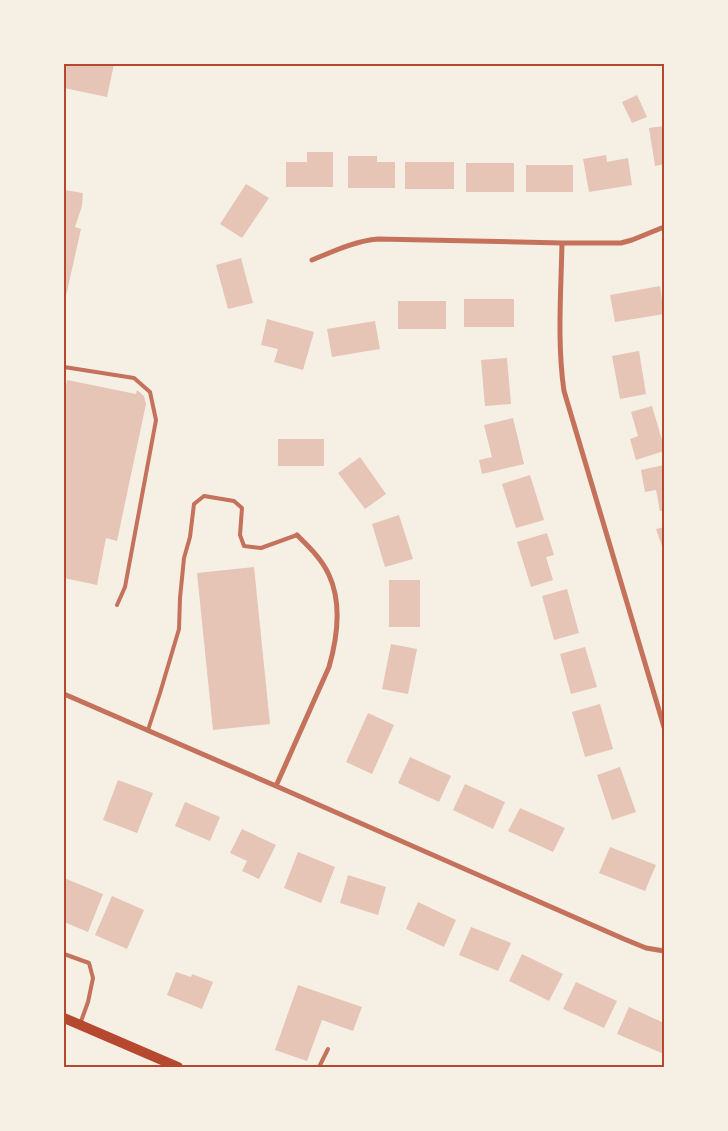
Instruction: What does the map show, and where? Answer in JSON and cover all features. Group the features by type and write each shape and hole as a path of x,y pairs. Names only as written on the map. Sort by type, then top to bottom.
{"main road":[{"path":"64,1018 178,1067"}],"street":[{"path":"312,260 354,243 367,240 621,243 664,227"},
{"path":"562,243 560,351 564,391 664,727"},
{"path":"276,786 329,668 337,627 334,592 329,574 316,555 297,535"},
{"path":"64,694 624,939 646,948 664,951"}],"lane":[{"path":"64,367 134,378 150,392 156,420 125,588 117,604"},
{"path":"148,730 179,629 184,558 190,537 194,504 204,496 234,501 242,508 240,535 244,546 261,548 297,535"},
{"path":"64,954 90,963 93,978 88,1002 80,1025"},
{"path":"319,1067 328,1049"}],"building":[{"path":"64,64 114,64 107,97 64,88"},
{"path":"637,95 647,117 632,123 622,102"},
{"path":"664,126 664,164 655,166 649,128"},
{"path":"307,152 333,152 333,187 286,187 286,162 307,162"},
{"path":"606,155 607,162 628,158 632,185 589,192 583,159"},
{"path":"348,156 377,156 377,162 395,162 395,188 348,188"},
{"path":"405,162 454,162 454,189 405,189"},
{"path":"466,163 514,163 514,192 466,192"},
{"path":"526,165 573,165 573,192 526,192"},
{"path":"246,184 269,198 242,238 220,224"},
{"path":"64,190 83,193 82,206 75,227 81,229 66,296 64,295"},
{"path":"241,258 253,303 228,309 216,265"},
{"path":"660,286 664,314 615,322 610,295"},
{"path":"464,299 514,299 514,327 464,327"},
{"path":"398,301 446,301 446,329 398,329"},
{"path":"267,319 314,332 303,370 274,362 278,349 261,345"},
{"path":"375,321 380,349 332,357 327,329"},
{"path":"639,351 646,394 620,399 612,356"},
{"path":"507,358 511,404 485,406 481,360"},
{"path":"67,380 136,394 137,390 144,396 146,404 117,541 106,538 97,585 64,578 64,386 66,386"},
{"path":"652,406 664,451 636,460 630,439 638,436 631,412"},
{"path":"513,418 524,464 482,474 479,460 492,457 484,425"},
{"path":"278,439 324,439 324,466 278,466"},
{"path":"360,457 386,494 365,509 338,473"},
{"path":"664,465 664,511 660,511 656,490 645,492 641,470"},
{"path":"530,475 544,520 516,528 502,484"},
{"path":"399,515 413,559 385,567 372,524"},
{"path":"664,527 664,552 656,529"},
{"path":"547,533 554,555 546,557 553,580 531,587 517,542"},
{"path":"254,567 270,724 213,730 197,573"},
{"path":"389,580 420,580 420,627 389,627"},
{"path":"567,589 579,633 554,640 542,596"},
{"path":"391,644 417,649 408,694 382,689"},
{"path":"585,647 597,687 571,694 560,654"},
{"path":"600,704 613,749 585,757 572,712"},
{"path":"368,713 394,725 372,774 346,762"},
{"path":"410,757 451,776 439,802 398,783"},
{"path":"620,767 636,812 612,820 597,775"},
{"path":"118,780 153,793 137,833 103,820"},
{"path":"465,784 505,802 493,829 453,810"},
{"path":"185,802 220,817 210,841 175,826"},
{"path":"520,808 565,828 553,852 508,831"},
{"path":"242,829 276,845 259,879 242,871 247,861 230,853"},
{"path":"610,847 656,865 645,891 599,873"},
{"path":"298,852 335,867 321,903 284,888"},
{"path":"348,875 386,887 378,915 340,903"},
{"path":"64,878 103,894 88,932 64,922"},
{"path":"112,896 144,910 127,949 95,935"},
{"path":"418,902 456,920 444,947 406,929"},
{"path":"471,927 511,943 498,971 459,955"},
{"path":"522,954 563,974 549,1001 509,981"},
{"path":"176,972 191,977 192,974 213,982 202,1009 167,995"},
{"path":"576,982 617,1001 604,1028 563,1009"},
{"path":"298,985 362,1007 353,1031 322,1020 307,1061 275,1050"},
{"path":"629,1007 664,1023 664,1054 617,1034"}]}
